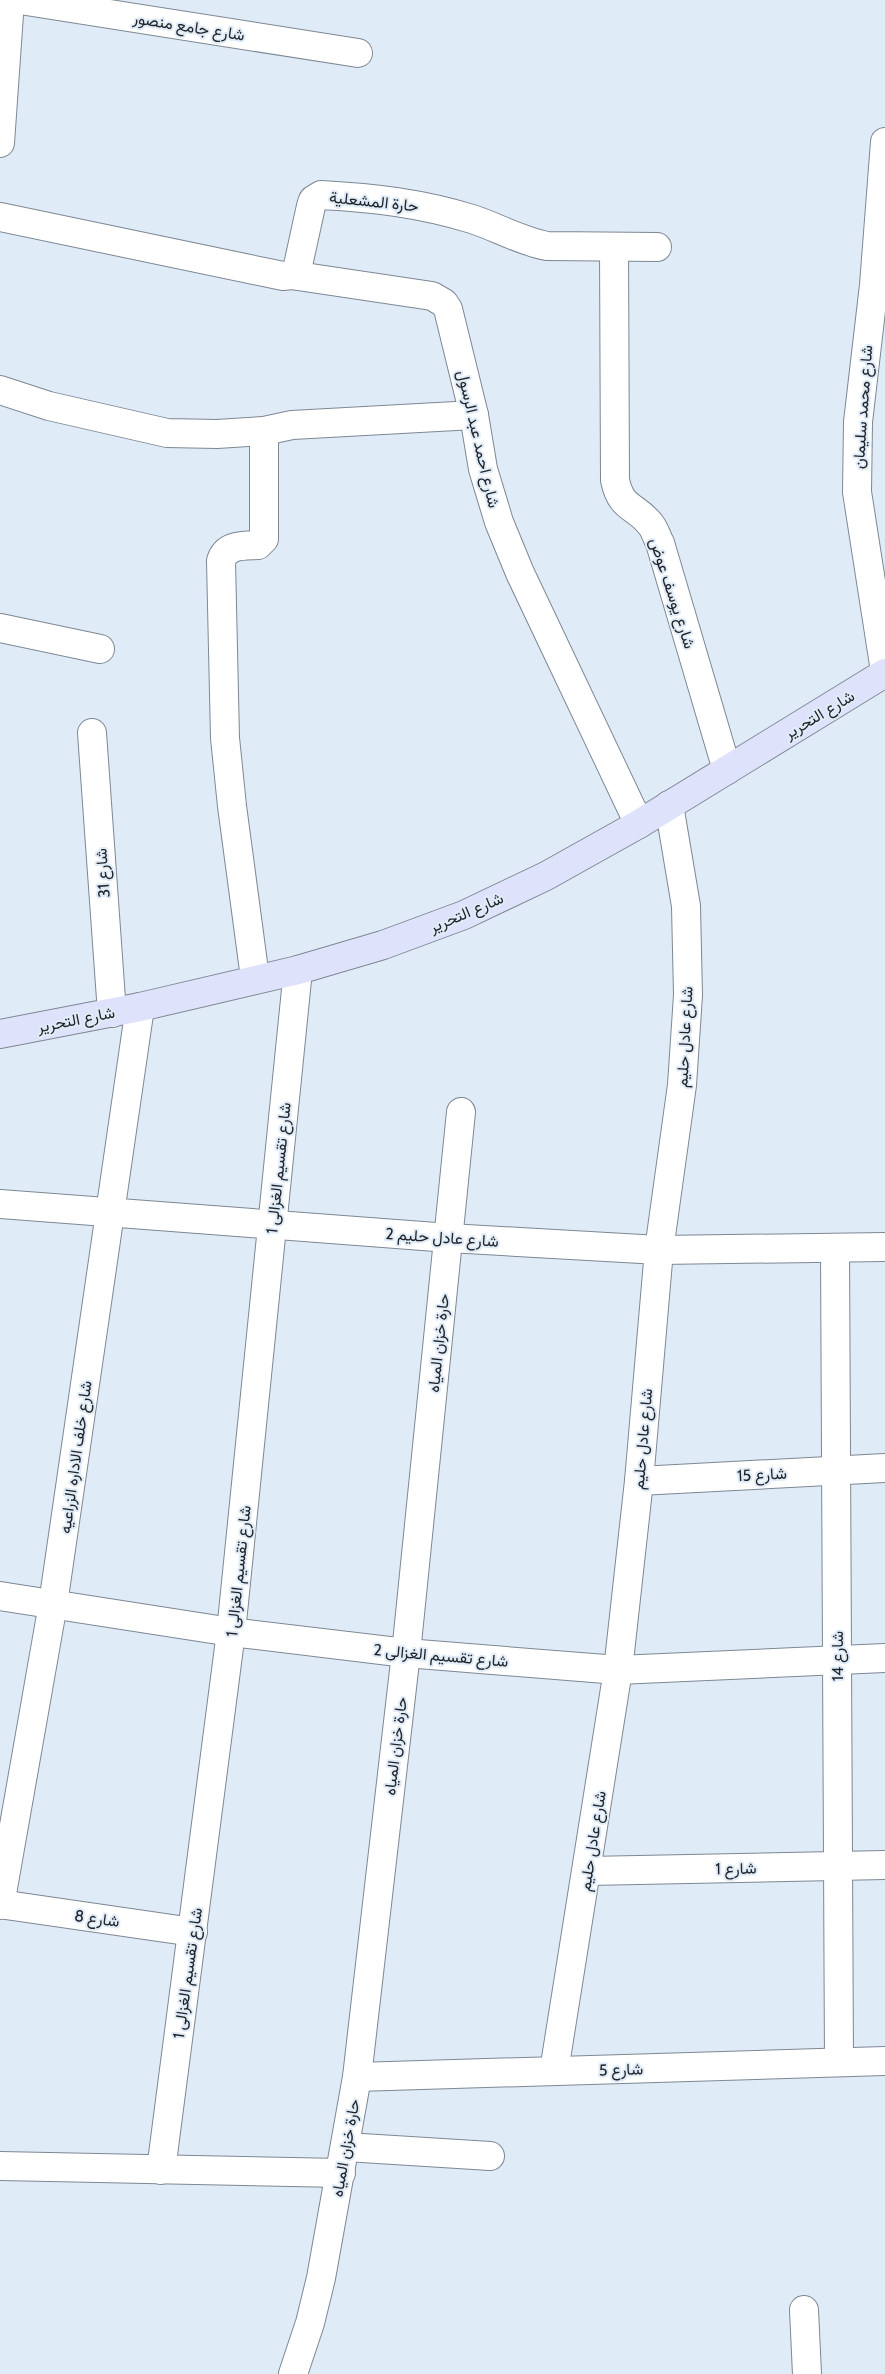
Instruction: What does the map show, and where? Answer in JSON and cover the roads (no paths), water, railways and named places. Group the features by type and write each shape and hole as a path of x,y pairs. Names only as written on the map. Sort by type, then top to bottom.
{"street":[{"path":"1,138 10,0"},
{"name":"شارع جامع منصور","path":"20,0 358,53"},
{"name":"شارع محمد سليمان","path":"885,142 874,285 864,353 858,422 857,492 885,672"},
{"name":"حارة المشعلية","path":"291,274 300,264 313,200 321,196 377,198 426,206 474,219 523,240 547,246 657,247"},
{"path":"0,217 283,276 291,274"},
{"name":"شارع يوسف عوض","path":"614,247 615,480 617,493 624,504 651,525 660,543 726,770"},
{"name":"شارع احمد عبد الرسول","path":"291,274 439,298 448,309 474,415 483,469 499,522 520,573 639,824"},
{"path":"0,390 50,406 167,433 217,434 264,431 292,425 474,415"},
{"path":"254,978 225,738 221,561 223,555 234,547 258,545 264,539 264,431"},
{"path":"0,628 100,649"},
{"name":"شارع التحرير","path":"0,1034 140,1007 254,978 298,970 382,945 464,915 546,876 639,824 885,672"},
{"name":"شارع 31","path":"92,733 112,1012"},
{"name":"شارع عادل حليم","path":"554,2071 588,1871 618,1670 638,1481 659,1250 682,1084 688,995 686,906 669,805"},
{"name":"شارع تقسيم الغزالى 1","path":"161,2170 231,1632 298,970"},
{"name":"شارع خلف الاداره الزراعيه","path":"0,1905 53,1604 140,1007"},
{"name":"حارة خزان المياه","path":"293,2374 310,2323 346,2147 357,2077 406,1653 461,1112"},
{"name":"شارع عادل حليم 2","path":"0,1204 449,1238 659,1250 885,1247"},
{"name":"شارع 14","path":"835,1249 839,2062"},
{"name":"شارع 15","path":"638,1481 885,1468"},
{"name":"شارع تقسيم الغزالى 2","path":"0,1596 231,1632 406,1653 618,1670 885,1658"},
{"name":"شارع 1","path":"588,1871 885,1866"},
{"name":"شارع 8","path":"0,1905 193,1932"},
{"name":"شارع 5","path":"357,2077 885,2061"},
{"path":"346,2147 490,2156"},
{"path":"0,2166 341,2173"},
{"path":"804,2310 808,2374"}]}
